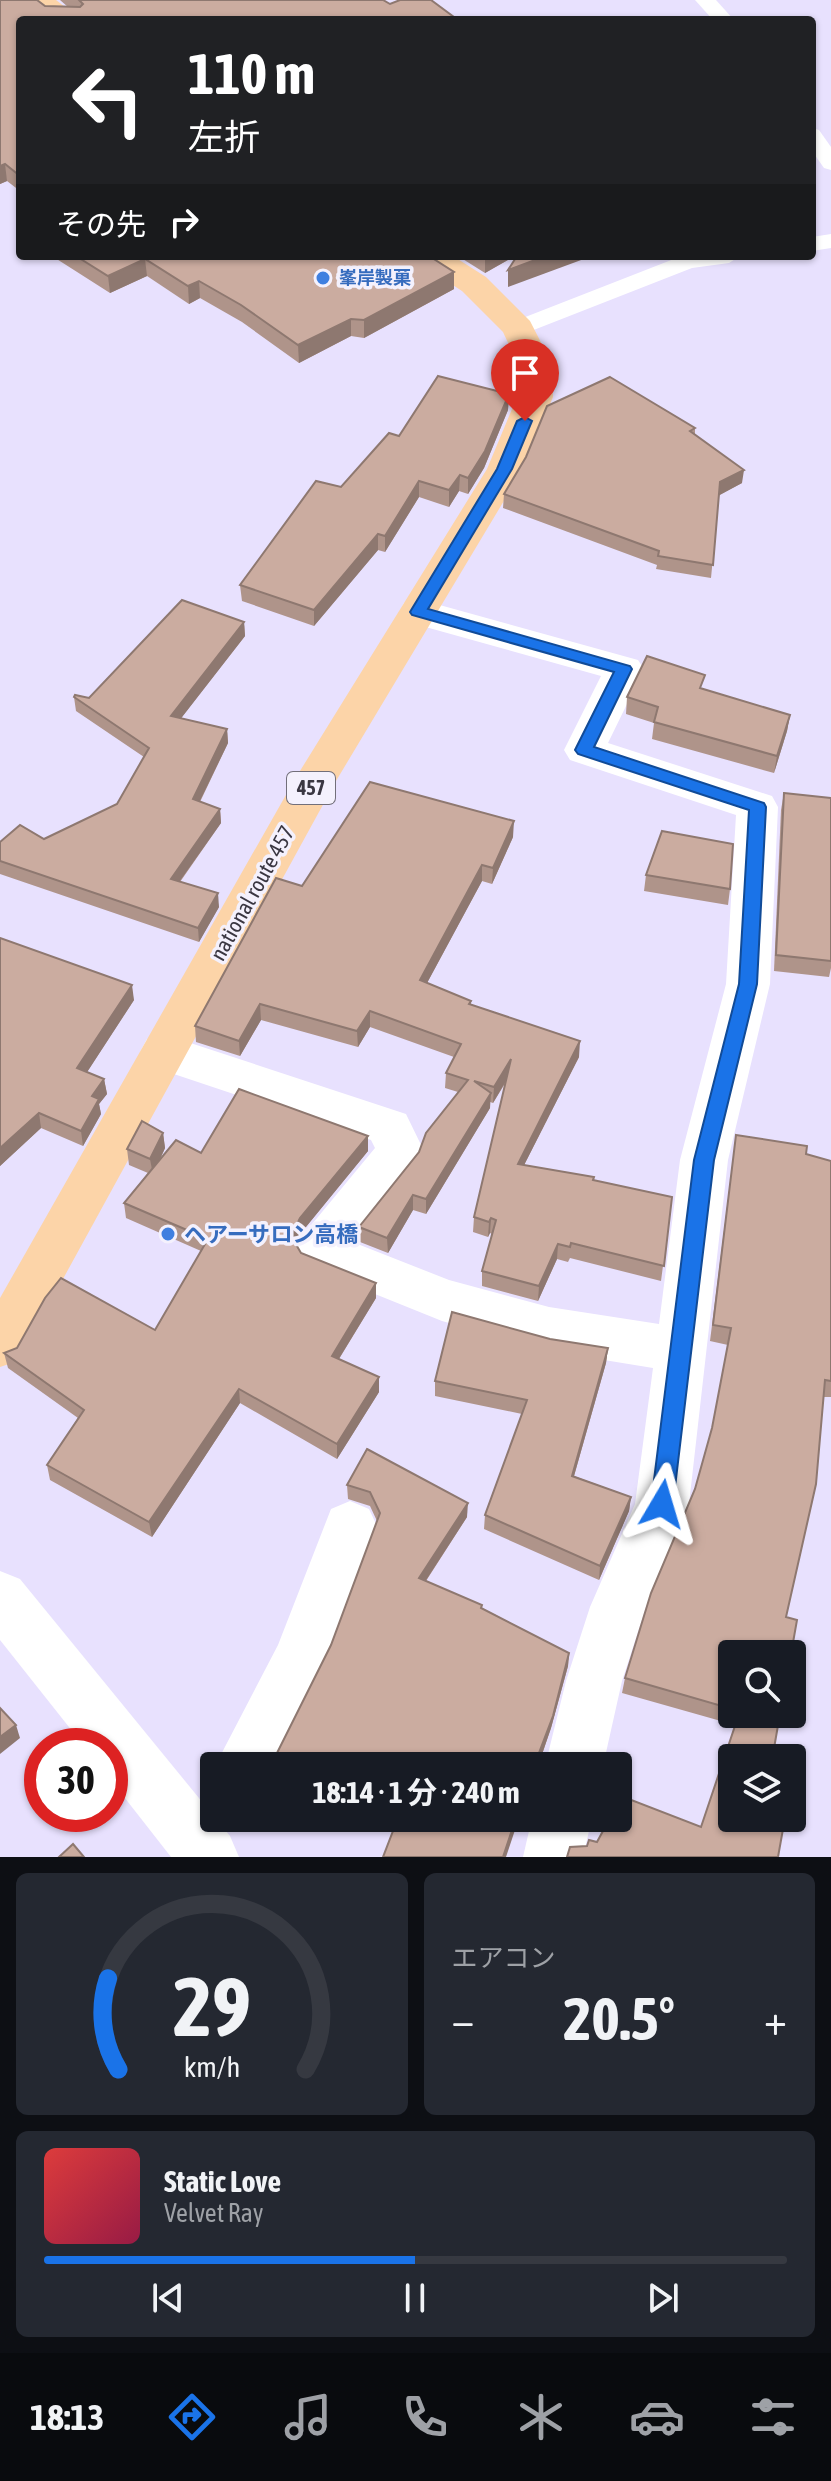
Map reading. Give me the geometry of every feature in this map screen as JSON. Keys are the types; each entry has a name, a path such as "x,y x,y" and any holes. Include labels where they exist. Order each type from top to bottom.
{"highway":[{"path":"37,0 62,16"},
{"name":"national route 457","path":"0,1345 316,779 505,469 535,397 535,364 518,328 474,284 437,260"}],"street":[{"path":"418,612 624,669 584,750 757,807 748,984 704,1160 662,1504 613,1622 594,1681 577,1752"},
{"path":"163,1052 389,1127 400,1151 320,1250 442,1300 549,1329 681,1350"},
{"path":"251,1752 301,1657 350,1526"},
{"path":"0,1597 207,1839"},
{"path":"553,1857 559,1832"}],"lane":[{"path":"705,0 720,16"},
{"path":"816,140 831,164"},
{"path":"518,328 687,262 701,260"}],"building":[{"path":"0,0 37,0 45,6 80,7 83,4 79,0 383,0 390,4 400,0 431,0 453,16 16,16 16,173 5,164 0,166"},
{"path":"82,260 143,260 108,276"},
{"path":"147,260 435,260 454,272 364,320 351,319 298,345 241,305 199,281 188,286"},
{"path":"514,260 535,260 508,270"},
{"path":"438,376 509,394 485,451 468,478 460,475 449,490 419,481 385,536 378,534 314,610 240,585 316,481 341,487 389,433 399,436"},
{"path":"610,377 695,428 690,431 744,470 720,482 713,565 658,556 659,551 504,494 526,457 547,406"},
{"path":"182,600 244,622 171,716 227,729 193,799 220,809 171,879 218,893 198,928 0,861 0,842 20,825 44,839 117,804 149,748 74,697 89,698"},
{"path":"647,656 705,675 700,688 790,715 777,756 654,722 658,707 627,697"},
{"path":"370,782 514,821 493,868 482,865 420,980 471,1001 469,1004 580,1041 518,1164 594,1177 593,1180 672,1197 664,1266 571,1243 570,1247 558,1244 539,1286 482,1271 496,1220 491,1218 489,1222 474,1217 511,1059 494,1087 474,1081 491,1093 426,1199 413,1195 387,1238 359,1227 419,1152 426,1133 468,1080 446,1073 461,1044 370,1011 357,1031 260,1004 239,1041 195,1026 276,878 302,886"},
{"path":"784,793 831,798 831,961 776,955"},
{"path":"662,831 733,844 730,889 646,875"},
{"path":"0,938 132,985 77,1068 104,1079 92,1096 99,1099 81,1131 39,1113 0,1148"},
{"path":"239,1089 368,1136 300,1218 291,1236 301,1253 376,1283 332,1356 379,1377 337,1444 239,1389 149,1522 47,1465 84,1410 4,1353 17,1348 45,1298 61,1278 155,1330 208,1239 124,1203 176,1140 201,1153"},
{"path":"142,1121 163,1133 150,1159 127,1149"},
{"path":"736,1135 807,1146 806,1154 831,1161 831,1381 825,1380 816,1484 786,1617 797,1620 793,1640 718,1640 718,1705 625,1678 651,1593 695,1489 712,1428 731,1328 713,1325"},
{"path":"452,1312 550,1339 608,1348 572,1476 631,1497 600,1566 485,1515 527,1400 435,1381"},
{"path":"367,1449 468,1503 419,1578 482,1605 481,1608 569,1653 553,1716 539,1752 278,1752 331,1645 380,1513 370,1492 347,1485"},
{"path":"0,1708 16,1725 0,1737"},
{"path":"734,1728 778,1728 775,1744 729,1744"},
{"path":"718,1776 718,1832 782,1832 778,1857 567,1857 570,1847 587,1846 589,1840 597,1842 602,1832 632,1832 632,1800 701,1827"},
{"path":"393,1832 511,1832 503,1857 383,1857"},
{"path":"73,1844 84,1857 59,1857"}],"place":[{"name":"峯岸製菓","path":"323,278"},
{"name":"ヘアーサロン高橋","path":"168,1234"}],"route":[{"path":"525,421 505,469 418,612 624,669 584,750 757,807 748,984 704,1160 662,1504"}]}
